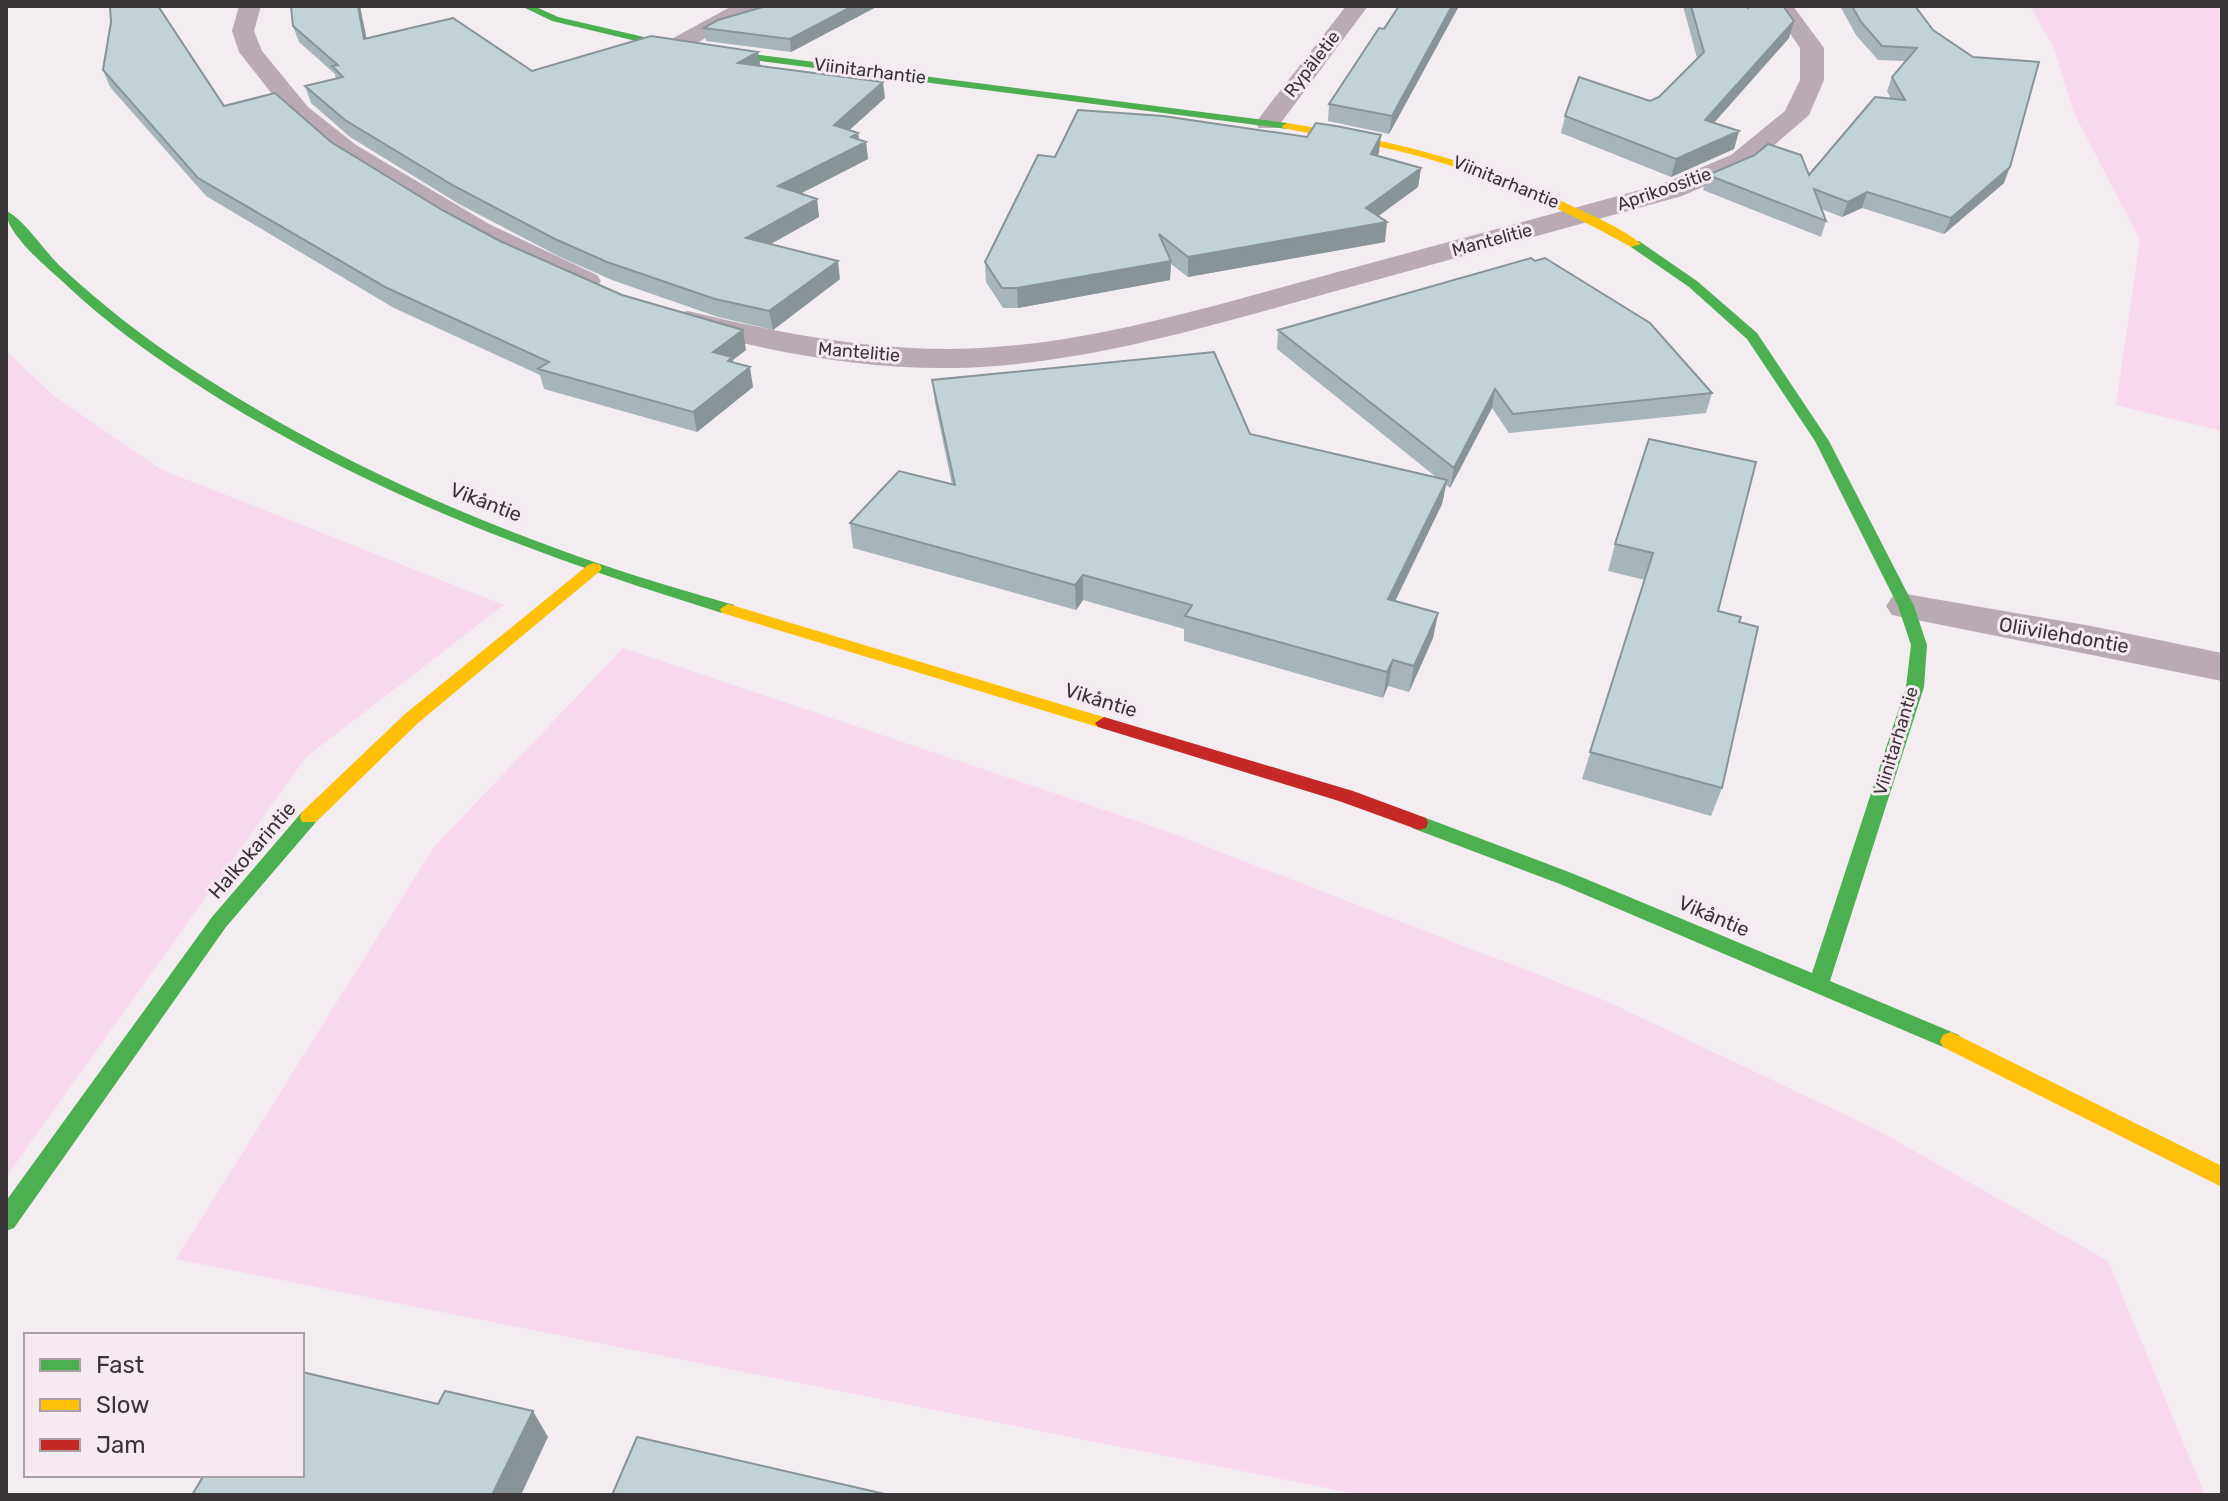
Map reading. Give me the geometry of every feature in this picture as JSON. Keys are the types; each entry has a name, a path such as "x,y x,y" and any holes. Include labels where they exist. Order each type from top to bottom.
{"street":[{"path":"250,6 243,31 251,52 299,112 347,151 479,230 606,290"},
{"name":"Viinitarhantie","path":"526,6 555,19 674,47 1268,123 1363,139 1468,165 1524,186 1585,215 1646,251 1693,284 1752,336 1822,441 1906,606 1919,645 1915,687 1819,984"},
{"path":"674,47 748,6"},
{"name":"Rypäletie","path":"1268,123 1357,6"},
{"name":"Aprikoositie","path":"1585,215 1672,190 1740,161 1796,115 1812,80 1812,48 1782,6"},
{"name":"Vikåntie","path":"6,214 37,253 92,305 164,358 277,429 430,503 594,568 1346,796 1567,879 1919,1025 2222,1177"},
{"name":"Mantelitie","path":"662,311 770,342 851,354 965,357 1037,352 1164,328 1585,215"},
{"name":"Halkokarintie","path":"6,1220 219,922 291,836 344,779 395,733 594,568"},
{"name":"Oliivilehdontie","path":"1906,606 2091,639 2222,667"}],"shaded area":[{"path":"2030,6 2222,6 2222,431 2116,405 2140,240 2074,113 2054,48"},
{"path":"6,351 54,396 160,469 504,605 306,757 6,1177"},
{"path":"623,648 1155,827 1604,1000 1879,1131 2108,1261 2205,1495 1362,1495 176,1259 434,847"}],"building":[{"path":"110,6 158,6 224,106 275,93 331,142 442,210 500,241 622,295 743,330 713,352 732,357 728,361 750,367 693,412 538,369 549,362 387,288 198,178 103,70 111,22"},
{"path":"291,6 358,6 364,39 453,18 532,71 651,36 758,52 738,63 883,82 834,125 858,133 851,137 866,142 778,186 817,199 746,238 838,261 769,311 715,299 607,262 555,239 454,186 345,120 305,86 343,77 332,66 338,65 293,26"},
{"path":"766,6 853,6 790,39 704,28 718,20"},
{"path":"1399,6 1452,6 1392,116 1329,104 1379,28 1384,29"},
{"path":"1691,6 1783,6 1794,21 1705,120 1739,131 1676,159 1565,116 1579,77 1650,101 1659,97 1704,52"},
{"path":"1852,6 1915,6 1933,30 1973,57 2039,62 2010,167 1951,218 1867,192 1848,202 1814,189 1826,221 1708,175 1755,155 1768,144 1801,155 1809,175 1875,97 1905,100 1892,77 1917,48 1882,46"},
{"path":"1078,110 1163,116 1307,137 1316,123 1336,126 1381,135 1371,154 1421,168 1366,208 1387,222 1188,257 1159,234 1171,261 1002,288 985,262 1038,155 1055,157"},
{"path":"1531,258 1535,261 1545,258 1650,323 1712,393 1513,414 1495,389 1454,468 1278,330"},
{"path":"1214,352 1250,434 1447,480 1388,599 1438,613 1414,666 1393,660 1387,672 1185,616 1192,605 1083,575 1075,585 850,523 899,471 955,485 932,380"},
{"path":"1649,439 1756,462 1718,611 1741,617 1739,622 1758,627 1722,788 1590,752 1653,553 1615,544"},
{"path":"304,1372 438,1404 445,1391 533,1411 492,1495 192,1495 203,1477 304,1477"},
{"path":"637,1437 889,1495 612,1495"}],"traffic: fast":[{"path":"526,6 555,19 674,47 1287,126"},
{"path":"6,214 52,265 128,331 213,389 304,442 399,489 496,531 595,568 728,609"},
{"path":"1635,244 1693,284 1752,336 1822,441 1906,606 1919,645 1915,687 1819,984"},
{"path":"6,1220 219,922 309,817"},
{"path":"1419,823 1567,879 1951,1041"}],"traffic: slow":[{"path":"1287,126 1380,143 1467,167 1551,200 1635,244"},
{"path":"309,817 411,718 594,568"},
{"path":"728,609 1104,723"},
{"path":"1951,1041 2222,1177"}],"traffic: jam":[{"path":"1104,723 1346,796 1419,823"}]}
